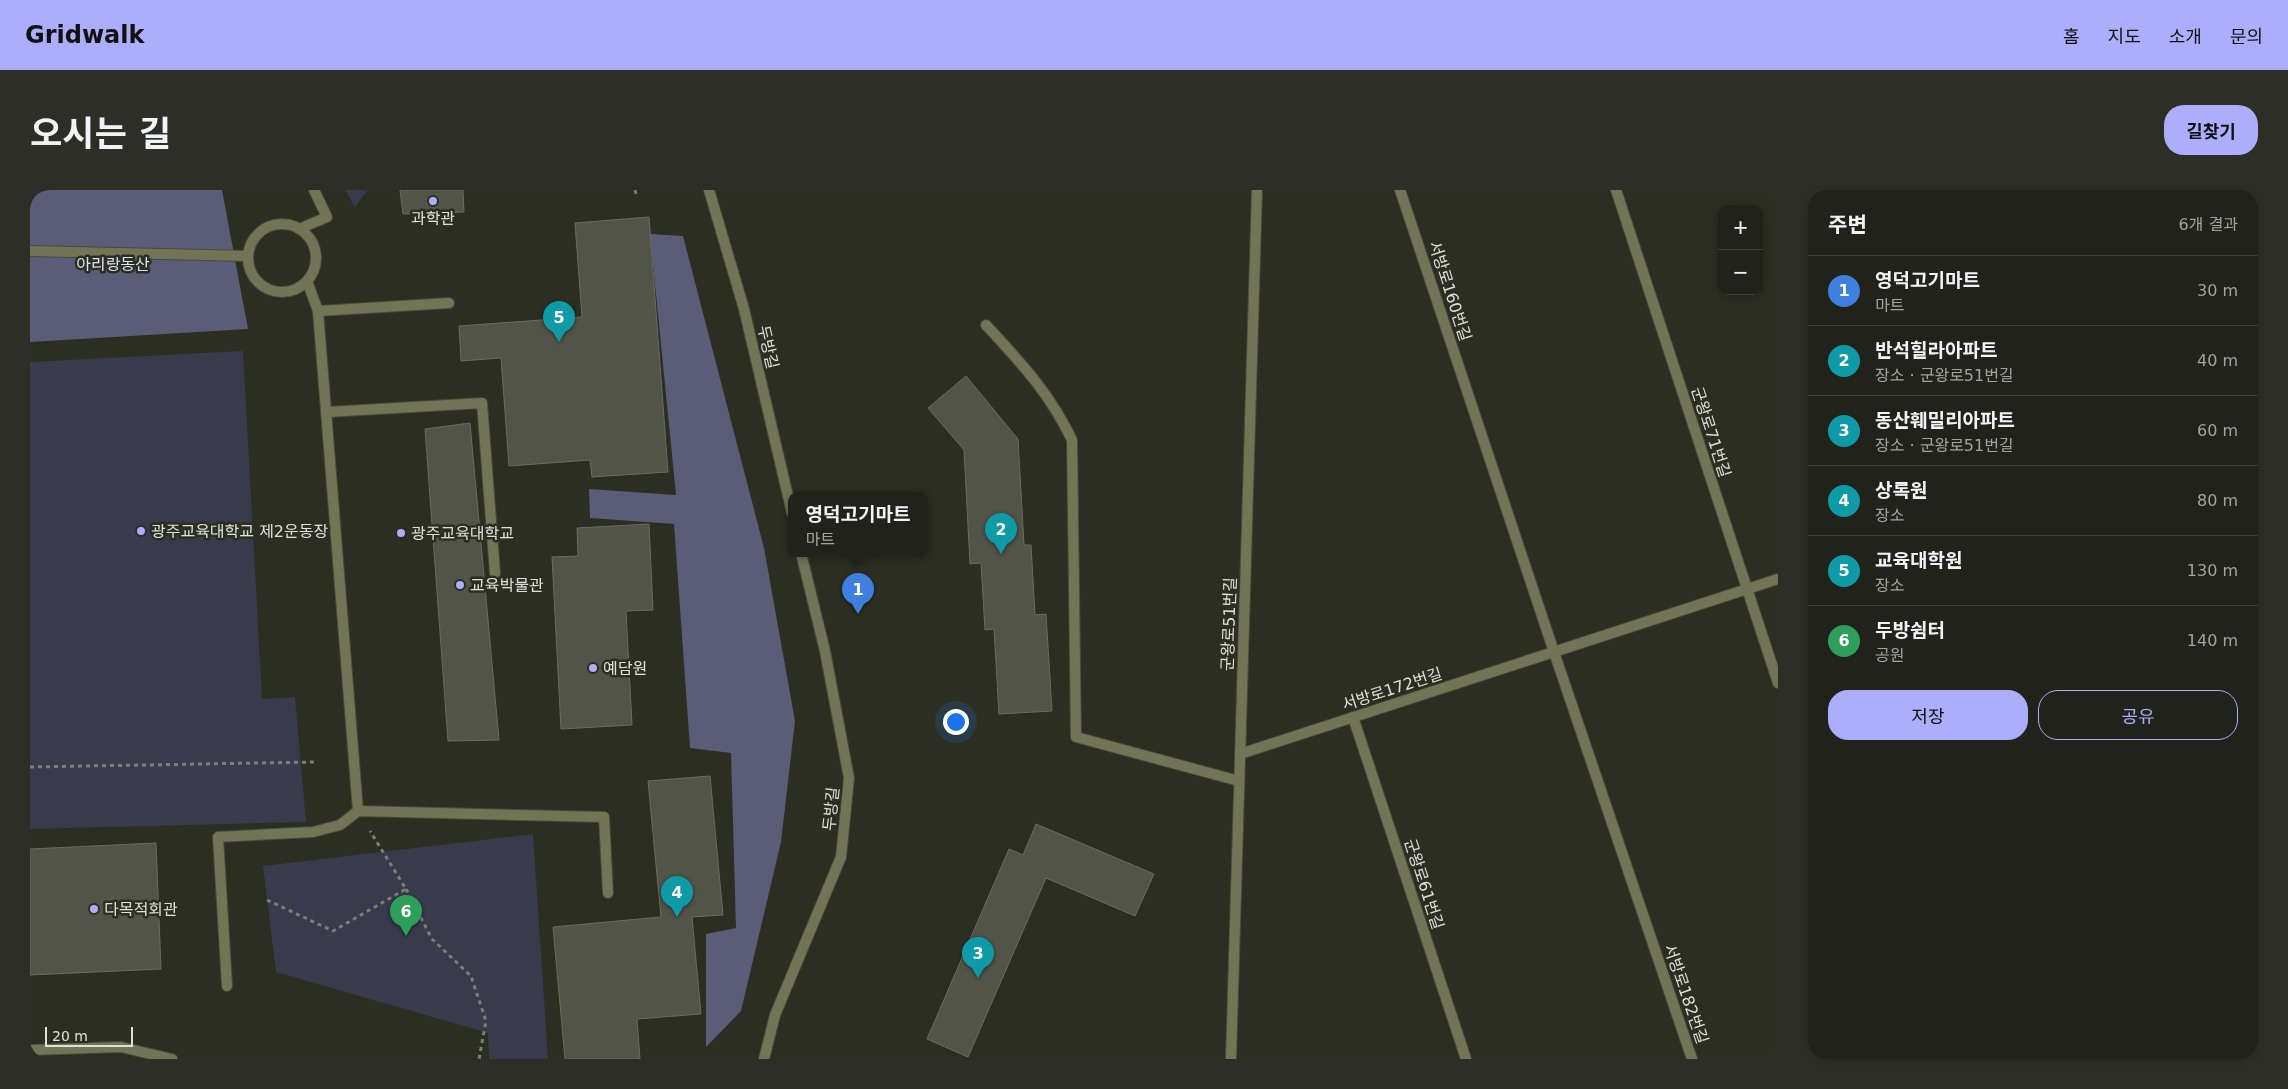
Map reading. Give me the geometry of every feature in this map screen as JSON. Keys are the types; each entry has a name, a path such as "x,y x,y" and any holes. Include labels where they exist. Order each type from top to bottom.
{"street":[{"path":"299,229 326,217 314,190"},
{"name":"두방길","path":"709,190 744,309 788,496"},
{"name":"군왕로51번길","path":"1231,1059 1257,190"},
{"name":"서방로160번길","path":"1400,190 1554,652"},
{"name":"군왕로71번길","path":"1616,190 1778,683"},
{"path":"290,224 299,229 309,237 315,248 314,271 307,281 298,288 286,292 274,291 263,287 254,278 249,268 250,244 257,234 266,227 290,224"},
{"path":"30,251 248,256"},
{"path":"307,281 318,311 358,811"},
{"path":"318,311 449,303"},
{"path":"986,325 1036,379 1062,420 1072,440 1076,737 1239,781"},
{"path":"327,412 482,403 495,573"},
{"name":"두방길","path":"764,1059 775,1015 841,857 849,778 825,651 802,557"},
{"name":"서방로172번길","path":"1240,754 1778,579"},
{"name":"서방로182번길","path":"1554,652 1692,1059"},
{"name":"군왕로61번길","path":"1353,717 1466,1059"},
{"path":"227,986 218,837 313,832 340,825 358,811 604,817 608,893"},
{"path":"30,1050 121,1047 170,1059"}],"path":[{"path":"635,190 637,197"},
{"path":"30,767 314,762"},
{"path":"358,811 406,889 432,939 472,976 486,1020 478,1059"},
{"path":"267,900 332,931 406,889"}],"shaded area":[{"path":"345,190 368,190 355,207"},
{"name":"광주교육대학교 제2운동장","path":"243,351 262,699 295,697 306,822 30,829 30,362"},
{"path":"533,834 548,1059 489,1059 488,1033 276,972 263,866"}],"green space":[{"name":"아리랑동산","path":"30,190 222,190 248,329 30,342"},
{"path":"650,234 683,236 764,548 795,721 781,842 741,1011 706,1047 706,934 736,928 731,753 690,748 674,524 590,518 589,489 676,495"}],"building":[{"name":"과학관","path":"400,190 463,190 464,212 403,214"},
{"path":"649,217 668,472 592,477 590,460 509,466 501,358 461,361 459,326 582,317 575,223"},
{"path":"966,376 1018,439 1024,545 1031,545 1035,615 1046,614 1052,711 999,714 994,629 985,630 981,563 970,564 964,450 928,408"},
{"name":"교육박물관","path":"470,423 499,740 448,741 425,429"},
{"name":"예담원","path":"649,524 653,610 626,611 632,725 561,729 552,557 578,556 577,528"},
{"path":"710,776 723,915 692,917 701,1014 637,1019 640,1059 565,1059 553,927 661,917 648,781"},
{"path":"1036,824 1154,874 1135,916 1046,878 968,1057 927,1039 1009,849 1023,855"},
{"name":"다목적회관","path":"156,843 161,969 30,975 30,849"}],"place":[{"name":"과학관","path":"433,201"},
{"name":"교육대학원","path":"559,342"},
{"name":"광주교육대학교 제2운동장","path":"141,531"},
{"name":"광주교육대학교","path":"401,533"},
{"name":"반석힐라아파트","path":"1001,554"},
{"name":"교육박물관","path":"460,585"},
{"name":"영덕고기마트","path":"858,614"},
{"name":"예담원","path":"593,668"},
{"name":"다목적회관","path":"94,909"},
{"name":"상록원","path":"677,917"},
{"name":"두방쉼터","path":"406,936"},
{"name":"동산훼밀리아파트","path":"978,978"}]}
